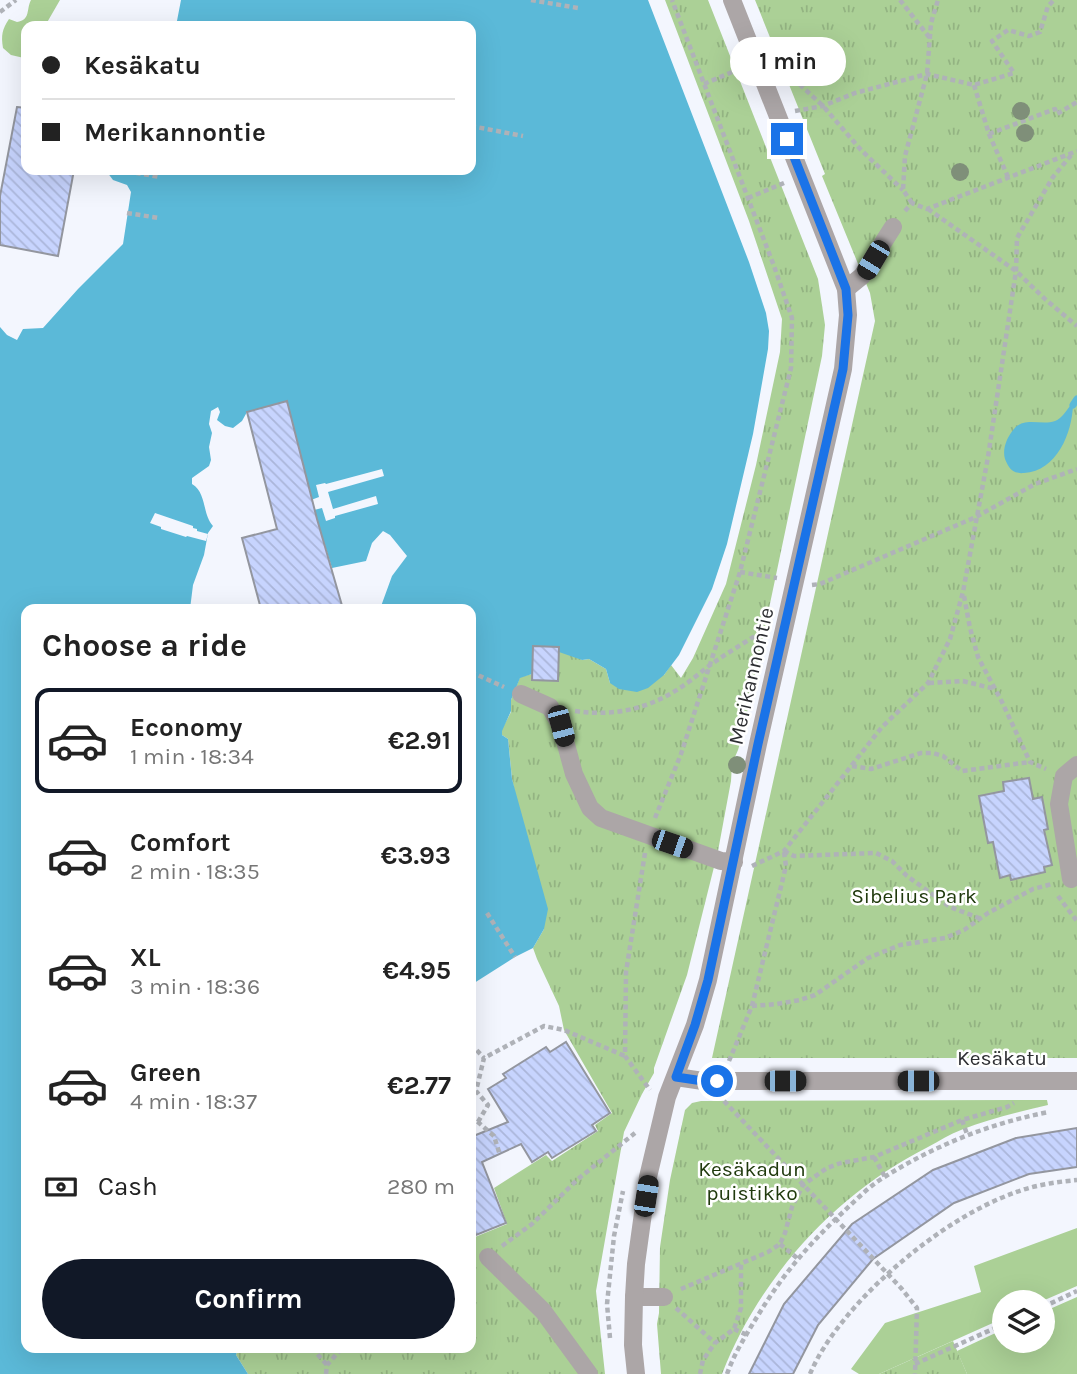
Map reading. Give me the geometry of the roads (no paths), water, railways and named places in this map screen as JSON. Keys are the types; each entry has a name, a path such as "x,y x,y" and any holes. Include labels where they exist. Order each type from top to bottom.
{"street":[{"name":"Merikannontie","path":"636,1374 636,1264 649,1177 664,1108 695,1025 743,864 761,731 843,369 848,315 846,289 732,0"},
{"path":"846,289 862,276 893,227"},
{"path":"521,694 550,707 561,726 574,774 590,808 601,818 721,860 743,864"},
{"path":"1070,771 1059,804 1071,879"},
{"name":"Kesäkatu","path":"676,1077 703,1081 1077,1081"},
{"path":"488,1257 543,1311 589,1374"},
{"path":"634,1297 664,1297"}],"water":[{"path":"181,0 648,0 749,262 766,313 768,349 753,434 727,544 712,589 679,655 664,675 648,688 637,692 619,689 610,683 606,669 589,659 582,660 559,652 559,647 533,647 532,674 520,678 502,735 508,739 512,779 548,909 544,929 533,948 476,982 476,604 382,604 392,576 407,556 390,535 383,531 372,543 366,561 332,568 311,500 287,402 247,412 242,421 233,428 217,420 220,412 218,407 211,411 211,460 209,466 192,478 192,484 200,493 213,526 208,533 204,555 193,585 191,604 21,604 21,1353 237,1353 248,1374 0,1374 0,327 7,335 17,340 23,329 43,328 123,244 131,192 127,185 113,180 109,175 476,175 476,21 177,21"},
{"path":"1073,405 1070,427 1054,458 1036,471 1017,473 1008,466 1004,451 1007,439 1018,425 1055,421"}],"waterway":[{"path":"1073,405 1077,399"}],"park label":[{"name":"Sibelius Park","path":"914,896"},
{"name":"Kesäkadun puistikko","path":"752,1181"}]}
